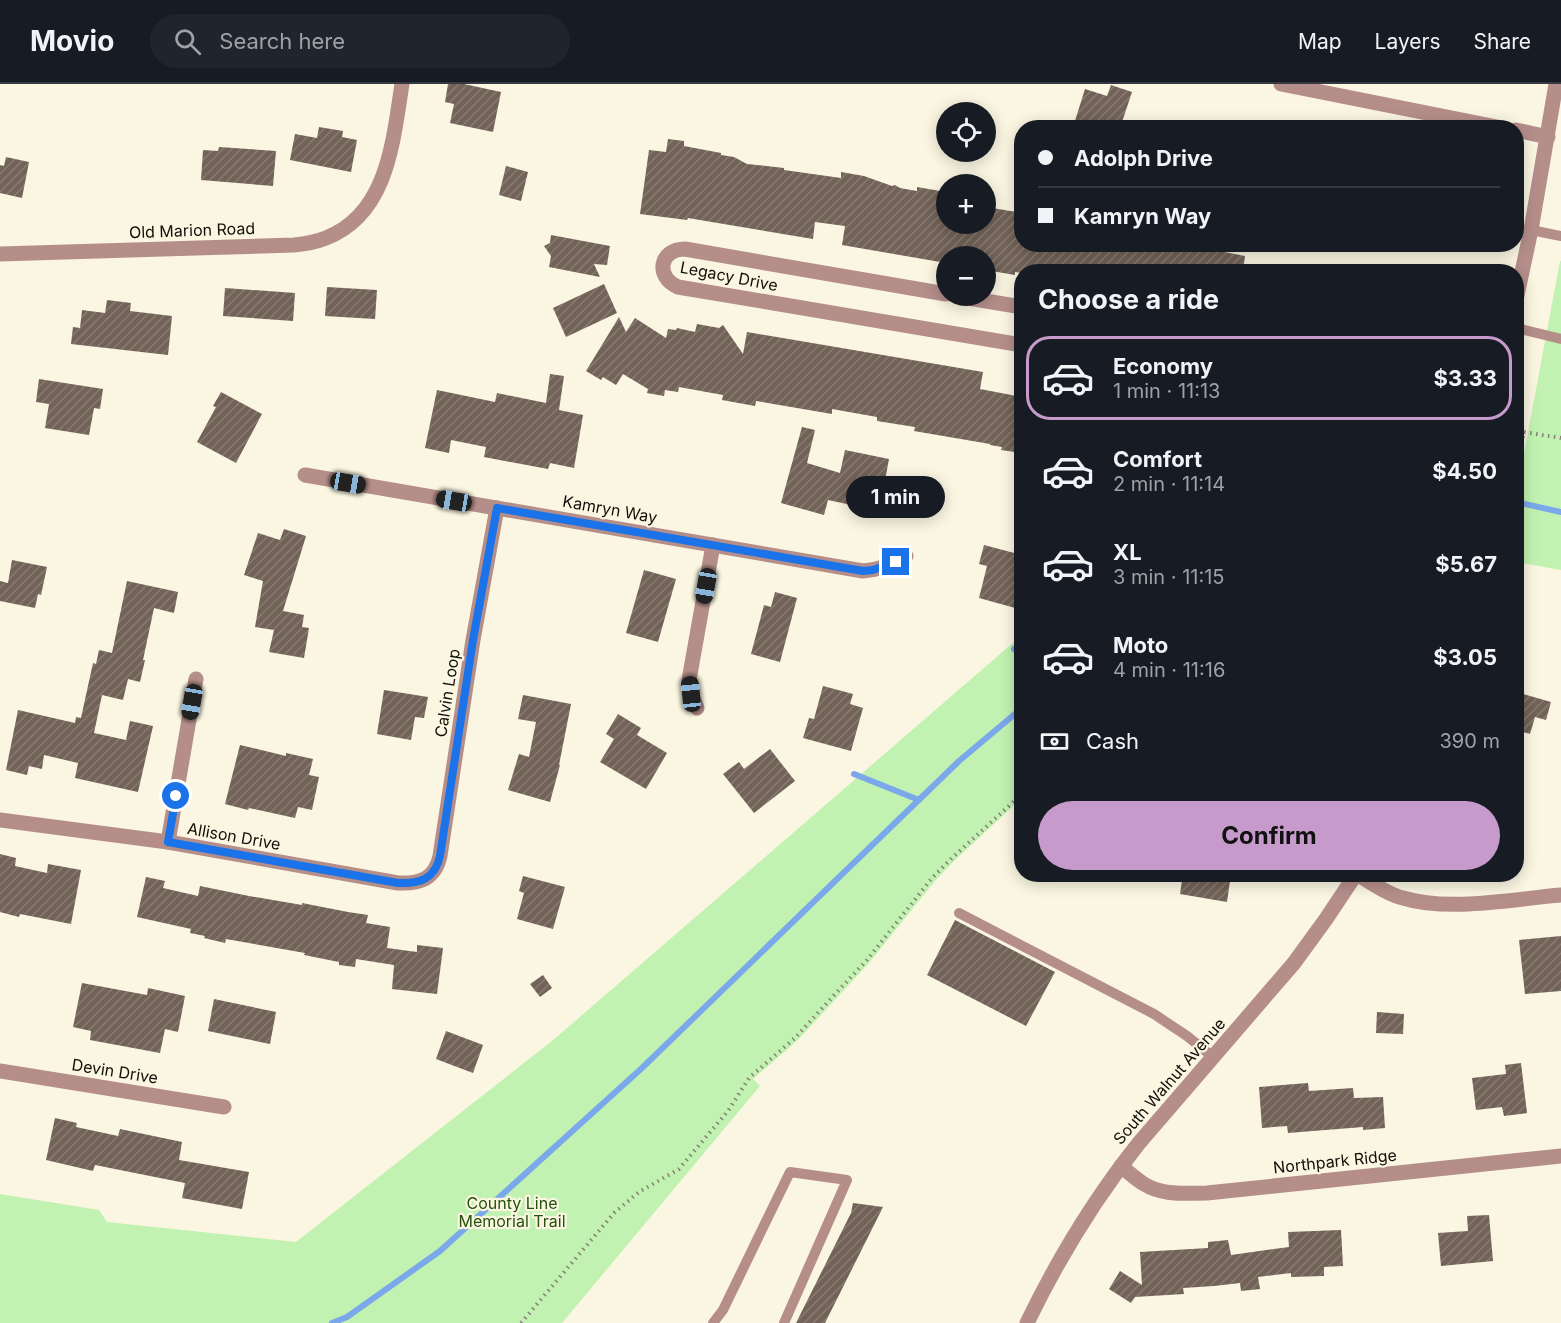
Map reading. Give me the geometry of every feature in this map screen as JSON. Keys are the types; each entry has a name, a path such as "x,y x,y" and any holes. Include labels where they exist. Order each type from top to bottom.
{"street":[{"name":"Old Marion Road","path":"0,254 294,245 326,238 354,221 371,201 380,185 390,155 402,84"},
{"path":"1281,84 1462,120"},
{"path":"1524,264 1556,84"},
{"path":"1524,132 1548,136"},
{"name":"Legacy Drive","path":"936,292 685,249 670,252 663,265 666,279 678,287 1014,344"},
{"path":"996,303 1014,306"},
{"name":"Kamryn Way","path":"305,476 863,571 886,567 906,556"},
{"name":"Calvin Loop","path":"426,879 439,863 473,640 497,508"},
{"path":"697,708 691,694 691,669 713,545"},
{"path":"168,842 196,679"},
{"name":"Allison Drive","path":"0,820 168,842 398,883 418,883 426,879"},
{"name":"South Walnut Avenue","path":"1027,1323 1068,1246 1093,1204 1120,1166 1299,957 1351,882"},
{"path":"1372,882 1401,898 1450,905 1561,895"},
{"name":"Devin Drive","path":"0,1071 224,1107"},
{"name":"Northpark Ridge","path":"1120,1166 1144,1184 1159,1191 1176,1194 1207,1193 1561,1156"}],"lane":[{"path":"1531,230 1561,236"},
{"path":"1524,330 1561,339"},
{"path":"959,913 1154,1014 1213,1057"},
{"path":"713,1323 723,1310 790,1172 847,1180 784,1323"}],"path":[{"path":"1524,432 1561,438"},
{"path":"521,1323 614,1213 639,1192 679,1169 728,1111 749,1078 795,1038 867,960 932,879 952,858 1014,801"}],"green space":[{"path":"1561,261 1561,570 1524,563 1524,454"},
{"name":"County Line Memorial Trail","path":"1014,642 1014,805 935,881 869,963 798,1040 753,1079 760,1086 562,1323 0,1323 0,1194 99,1210 107,1222 296,1242 552,1041"}],"building":[{"path":"448,84 464,84 501,92 493,132 450,123 454,104 445,102"},
{"path":"1111,85 1132,92 1123,120 1075,120 1085,89 1107,96"},
{"path":"319,127 343,131 342,137 357,140 351,172 290,160 295,134 317,138"},
{"path":"668,139 684,141 684,146 721,153 721,155 734,157 747,164 841,178 841,172 864,176 900,188 917,191 917,187 936,190 936,234 996,234 996,209 1014,212 1014,252 1225,252 1245,256 1244,264 1014,264 1014,275 996,272 996,246 936,246 936,261 842,245 845,226 815,222 813,239 688,218 687,220 640,214 649,150 666,152"},
{"path":"219,147 276,151 273,186 201,180 203,150 218,151"},
{"path":"6,157 29,162 22,198 0,193 0,165 4,166"},
{"path":"506,166 528,172 521,201 499,195"},
{"path":"551,235 610,246 607,265 594,264 600,277 549,267 551,256 544,246 550,243"},
{"path":"604,284 617,313 566,337 553,308"},
{"path":"327,287 377,290 375,319 325,316"},
{"path":"225,288 295,293 293,321 223,316"},
{"path":"107,300 131,303 130,311 172,316 168,355 71,344 73,327 80,328 82,310 105,313"},
{"path":"619,317 626,332 635,318 666,338 668,329 676,330 677,328 695,332 697,324 719,328 723,325 743,354 747,332 983,372 980,389 1014,395 1014,452 1001,450 1002,447 990,444 914,431 915,427 877,421 877,417 832,409 832,414 756,401 755,406 722,400 723,395 679,387 678,392 665,390 664,396 647,393 648,389 623,374 616,385 603,377 601,380 586,371"},
{"path":"550,374 564,376 559,410 583,415 574,468 550,463 548,469 484,457 486,447 451,440 449,453 425,448 437,390 495,402 497,393 546,403"},
{"path":"39,379 103,389 100,409 94,408 89,435 45,428 49,404 36,402"},
{"path":"221,392 262,414 236,463 197,442 216,407 213,406"},
{"path":"802,427 815,430 807,463 840,473 845,450 889,459 881,502 862,498 861,507 828,500 824,515 781,503"},
{"path":"284,529 306,536 283,611 304,615 302,627 309,628 304,658 269,652 274,630 255,627 263,581 244,575 258,533 280,540"},
{"path":"984,545 1014,553 1014,608 979,598 987,566 979,564"},
{"path":"12,560 47,567 41,595 38,594 35,608 0,601 0,581 8,583"},
{"path":"644,570 676,579 658,642 626,633"},
{"path":"127,581 178,592 174,613 154,608 140,682 128,679 123,700 102,695 94,733 126,740 130,721 153,726 138,792 75,778 78,763 44,755 42,769 29,766 27,775 6,770 18,710 75,723 76,717 81,718 93,663 96,664 99,650 112,653"},
{"path":"775,592 797,598 780,662 751,654 764,605 771,607"},
{"path":"823,686 853,694 850,704 863,708 851,751 803,738 809,718 814,719"},
{"path":"384,690 428,697 424,718 415,717 411,740 377,734"},
{"path":"1524,694 1551,702 1546,720 1535,717 1530,734 1524,732"},
{"path":"523,695 571,704 560,765 550,802 508,790 519,754 529,757 536,722 518,719"},
{"path":"618,714 641,728 637,735 667,753 646,789 600,762 614,739 606,734"},
{"path":"240,745 286,756 286,753 313,759 309,775 319,777 312,810 298,807 295,818 225,804"},
{"path":"770,749 795,781 754,813 723,774 739,762 744,769"},
{"path":"0,854 16,858 15,866 47,873 48,864 81,870 71,924 0,912"},
{"path":"523,876 565,887 553,929 517,919 524,893 519,891"},
{"path":"146,877 165,881 163,888 198,896 200,886 368,915 366,923 390,927 387,948 417,952 417,945 443,948 437,994 392,989 394,965 356,959 355,967 339,965 339,962 304,955 305,953 226,939 225,943 190,933 191,929 137,917"},
{"path":"1182,882 1230,882 1227,902 1180,894"},
{"path":"955,920 1055,972 1026,1026 927,975"},
{"path":"1561,936 1561,991 1525,994 1519,940"},
{"path":"543,975 552,988 540,997 530,984"},
{"path":"82,983 147,995 148,988 185,996 178,1032 165,1029 160,1053 90,1040 91,1031 73,1027"},
{"path":"214,999 276,1012 270,1044 208,1031"},
{"path":"1377,1012 1404,1014 1403,1034 1376,1033"},
{"path":"446,1031 483,1045 473,1073 436,1059"},
{"path":"1521,1063 1527,1113 1504,1116 1502,1107 1476,1110 1472,1078 1506,1074 1505,1065"},
{"path":"1308,1083 1309,1091 1353,1088 1354,1098 1383,1097 1385,1128 1363,1130 1363,1127 1288,1133 1287,1126 1262,1128 1259,1087"},
{"path":"55,1118 77,1123 76,1127 118,1136 120,1129 182,1142 179,1160 249,1172 242,1209 182,1198 185,1183 95,1165 93,1171 46,1160"},
{"path":"853,1203 883,1207 825,1323 796,1323 851,1213"},
{"path":"1489,1215 1493,1261 1441,1266 1438,1233 1468,1231 1467,1216"},
{"path":"1341,1230 1343,1266 1324,1267 1324,1276 1291,1277 1291,1273 1258,1277 1260,1289 1241,1291 1240,1283 1183,1288 1184,1294 1135,1297 1131,1303 1109,1289 1120,1271 1142,1285 1140,1252 1208,1248 1208,1242 1228,1240 1231,1255 1289,1247 1288,1232"}],"waterway":[{"path":"1524,504 1561,512"},
{"path":"332,1323 347,1317 440,1251 642,1068 959,761 1014,715"},
{"path":"854,774 919,800"}],"route":[{"path":"176,796 168,842 398,883 418,883 426,879 439,863 473,640 497,508 863,571 886,567 896,562"}]}
